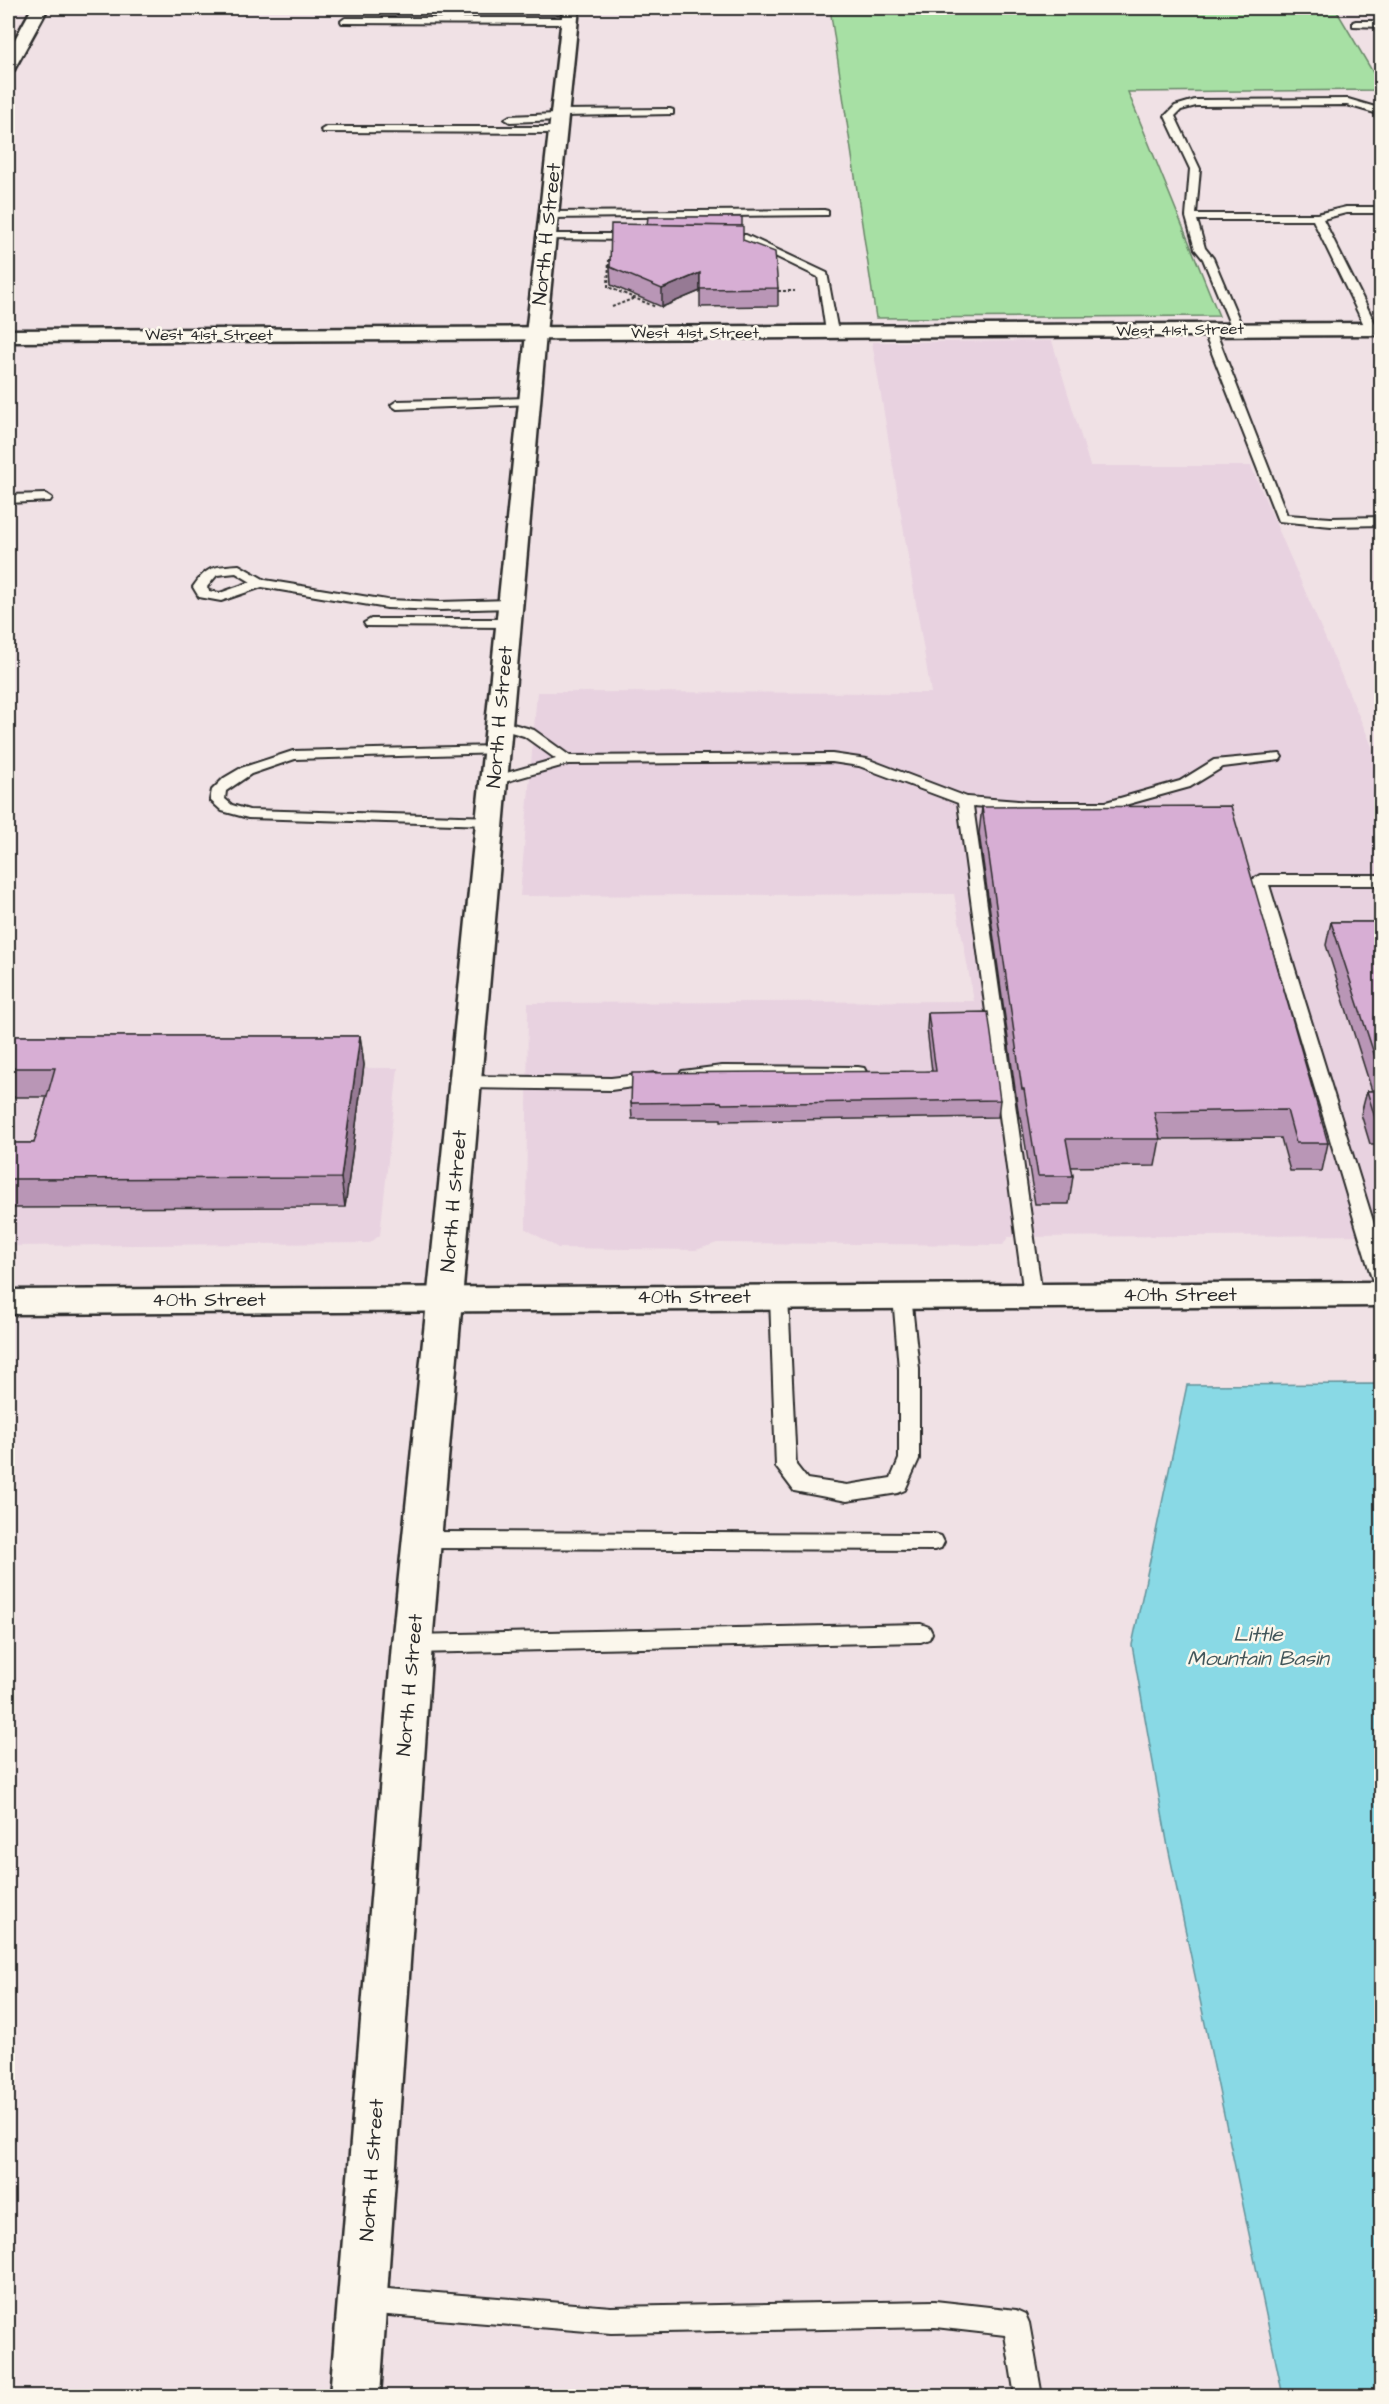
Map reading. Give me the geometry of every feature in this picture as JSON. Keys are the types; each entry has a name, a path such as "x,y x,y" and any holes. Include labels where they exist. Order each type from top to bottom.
{"street":[{"path":"17,16 38,12"},
{"path":"8,66 38,12"},
{"name":"North H Street","path":"355,2397 412,1644 529,402 570,14"},
{"name":"West 41st Street","path":"8,336 1377,329"},
{"name":"40th Street","path":"8,1302 1382,1294"}],"lane":[{"path":"345,21 570,14"},
{"path":"1356,24 1382,24"},
{"path":"1237,329 1208,258 1200,249 1191,217 1195,169 1170,116 1178,108 1195,103 1348,102 1382,112"},
{"path":"326,130 505,130 559,120 670,112"},
{"path":"1191,217 1317,217 1346,210 1382,210"},
{"path":"549,215 824,213"},
{"path":"1317,217 1377,329"},
{"path":"547,237 650,237"},
{"path":"703,238 746,238 824,275 832,332"},
{"path":"1209,330 1282,518 1331,522 1382,521"},
{"path":"398,405 529,402"},
{"path":"8,499 46,498"},
{"path":"261,583 387,604 509,614"},
{"path":"371,623 509,614"},
{"path":"490,820 248,814 227,808 217,800 219,790 229,781 246,771 293,755 529,733 567,760"},
{"path":"494,781 567,760 832,758 862,762 965,801 1030,806 1107,806 1185,784 1219,763 1275,757"},
{"path":"965,801 1033,1295"},
{"path":"1382,880 1260,880 1382,1282"},
{"path":"465,1082 611,1083 722,1071 880,1072"},
{"path":"779,1297 786,1467 801,1486 847,1493 898,1485 909,1459 909,1370 902,1296"},
{"path":"423,1540 934,1542"},
{"path":"412,1644 921,1633"},
{"path":"362,2300 610,2320 935,2314 1016,2323 1028,2397"}],"path":[{"path":"610,237 608,287 663,310"},
{"path":"772,291 795,291"}],"shaded area":[{"path":"1052,341 1090,466 1251,466 1381,767 1381,1235 1008,1237 1003,1245 717,1243 696,1250 558,1248 526,1229 528,1003 974,1001 954,894 520,896 537,692 931,693 872,342"},
{"path":"398,1068 380,1235 370,1243 8,1246 8,1069"}],"green space":[{"path":"830,8 1335,8 1381,86 1381,90 1128,92 1219,316 876,318"}],"water":[{"name":"Little Mountain Basin","path":"1381,1384 1381,2396 1283,2396 1168,1847 1132,1645 1187,1385"}],"building":[{"path":"648,217 742,217 742,226 647,225"},
{"path":"611,224 743,226 743,240 775,252 778,288 700,289 700,273 662,289 610,267"},
{"path":"1231,806 1328,1143 1296,1143 1287,1110 1154,1112 1160,1139 1066,1139 1073,1176 1038,1176 1024,1089 1022,1089 982,807"},
{"path":"1331,922 1382,922 1382,1078"},
{"path":"988,1012 1000,1100 631,1103 632,1073 936,1071 928,1013"},
{"path":"8,1036 360,1036 341,1178 8,1179 8,1143 34,1143 55,1068 8,1068"},
{"path":"1367,1091 1382,1091 1382,1121 1376,1121"}]}
